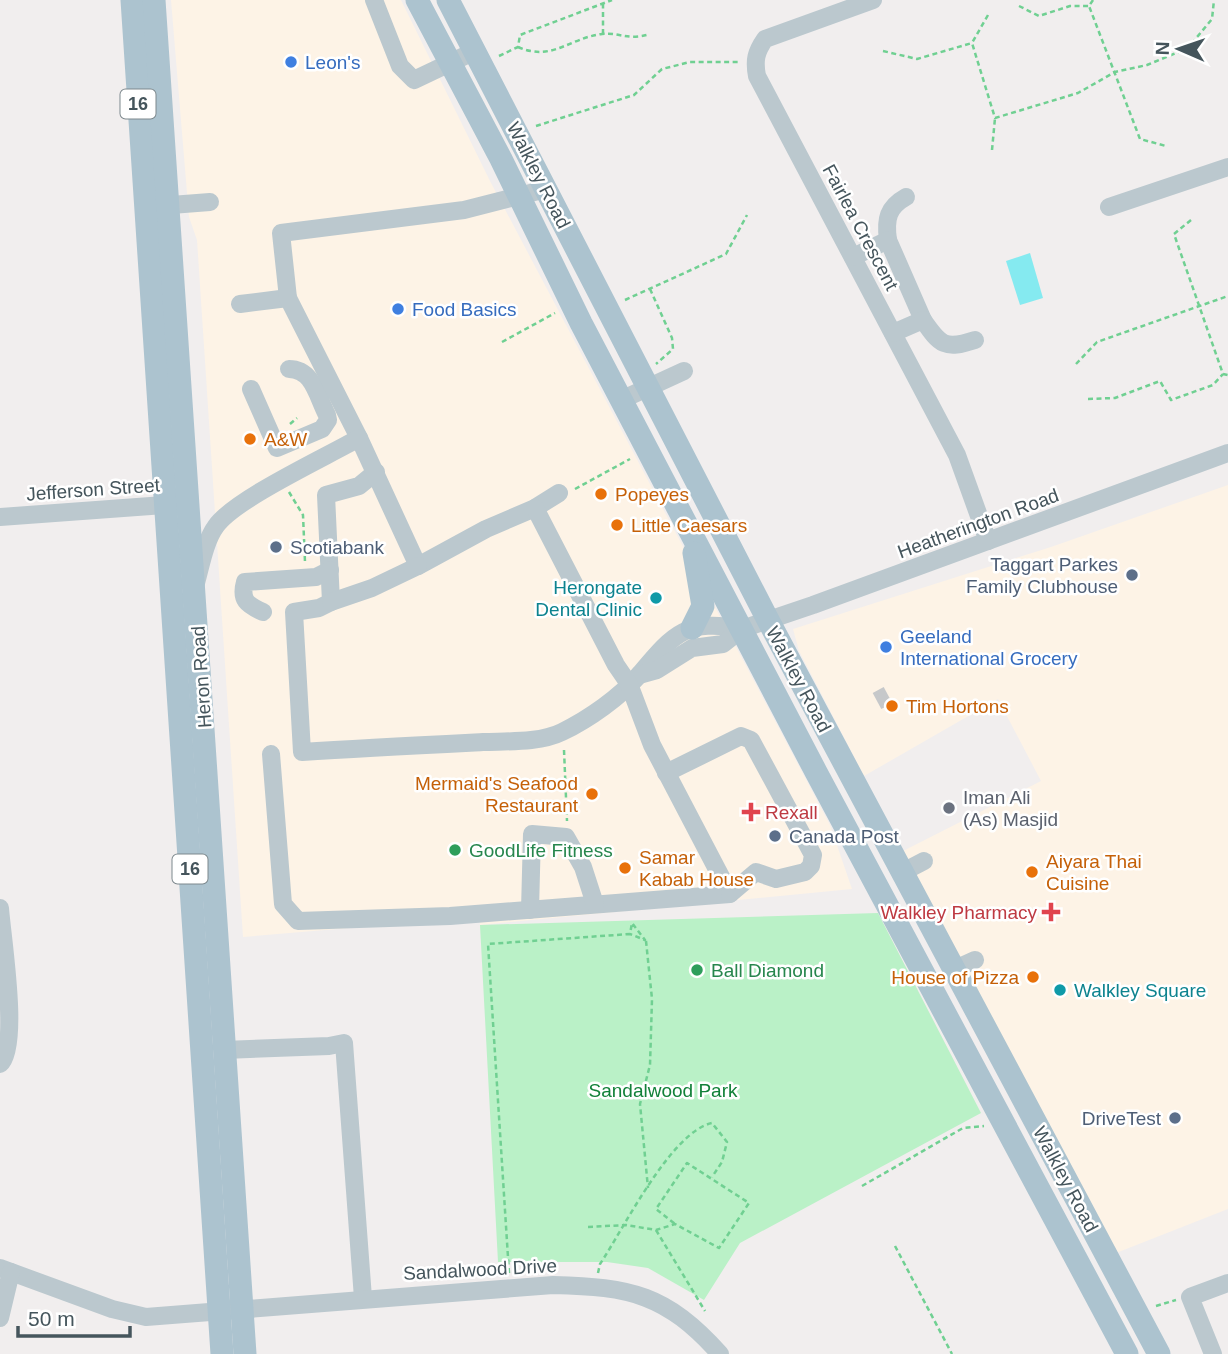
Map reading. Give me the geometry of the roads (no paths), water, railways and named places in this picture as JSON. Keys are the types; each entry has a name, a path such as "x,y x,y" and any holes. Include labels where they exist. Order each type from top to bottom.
{"main road":[{"name":"Heron Road","path":"132,0 190,502 225,1050 231,1309 222,1354"},
{"name":"Heron Road","path":"154,0 156,206 167,505 231,1309 245,1354"},
{"name":"Walkley Road","path":"417,0 520,197 621,400 1127,1354"},
{"name":"Walkley Road","path":"448,0 484,55 546,189 768,620 1159,1354"},
{"path":"683,516 702,590 703,606 692,628"}],"street":[{"path":"374,0 400,66 414,80 449,62 484,55"},
{"name":"Fairlea Crescent","path":"873,0 765,39 757,50 757,76 957,455 988,541"},
{"path":"1109,207 1228,167"},
{"path":"418,566 376,472 288,298 281,233 464,211 546,189"},
{"path":"906,197 889,211 886,225 888,240 923,320 943,344 955,347 975,340"},
{"path":"156,206 210,202"},
{"path":"853,257 888,240"},
{"path":"240,304 288,298"},
{"path":"892,332 923,320"},
{"path":"251,390 276,448 322,429 328,420 327,415 308,375 300,369 289,369"},
{"path":"621,400 684,371"},
{"path":"195,587 215,527 252,497 359,438"},
{"name":"Heatherington Road","path":"742,629 1228,453"},
{"path":"331,603 326,495 359,486 376,472"},
{"path":"564,494 486,528 373,588 331,603 294,612 302,752 507,741 561,733 602,707 634,679 672,638 692,628 718,624 742,629"},
{"name":"Jefferson Street","path":"0,517 190,502"},
{"path":"535,508 616,665 634,679 636,708 666,773 730,894"},
{"path":"263,612 247,604 242,593 245,582 316,577 330,569"},
{"path":"634,679 657,670 692,648 723,644 742,629"},
{"path":"271,754 284,904 298,921 450,916 730,894 756,872 776,879 805,872 811,866 813,855 751,740 741,736 666,773"},
{"path":"530,910 533,834 566,837 583,867 595,904"},
{"path":"901,873 924,861"},
{"path":"0,908 10,1031 6,1058 0,1064"},
{"path":"953,970 975,960"},
{"path":"225,1050 329,1046 344,1043 363,1298"},
{"path":"0,1318 6,1270"},
{"name":"Sandalwood Drive","path":"6,1270 112,1309 146,1317 363,1298 510,1288 596,1286 636,1293 666,1306 696,1328 720,1354"},
{"path":"1213,1354 1190,1297 1228,1283"}],"water":[{"path":"1030,253 1043,298 1020,305 1006,261"}],"tunnel":[{"path":"877,701 888,695"}],"place":[{"name":"Leon's","path":"291,62"},
{"name":"Food Basics","path":"398,309"},
{"name":"A&W","path":"250,439"},
{"name":"Popeyes","path":"601,494"},
{"name":"Little Caesars","path":"617,525"},
{"name":"Scotiabank","path":"276,547"},
{"name":"Taggart Parkes Family Clubhouse","path":"1132,575"},
{"name":"Herongate Dental Clinic","path":"656,598"},
{"name":"Geeland International Grocery","path":"886,647"},
{"name":"Tim Hortons","path":"892,706"},
{"name":"Mermaid's Seafood Restaurant","path":"592,794"},
{"name":"Iman Ali (As) Masjid","path":"949,808"},
{"name":"Rexall","path":"751,812"},
{"name":"Canada Post","path":"775,836"},
{"name":"GoodLife Fitness","path":"455,850"},
{"name":"Samar Kabab House","path":"625,868"},
{"name":"Aiyara Thai Cuisine","path":"1032,872"},
{"name":"Walkley Pharmacy","path":"1051,912"},
{"name":"Ball Diamond","path":"697,970"},
{"name":"House of Pizza","path":"1033,977"},
{"name":"Walkley Square","path":"1060,990"},
{"name":"DriveTest","path":"1175,1118"}],"park label":[{"name":"Sandalwood Park","path":"663,1090"}]}
